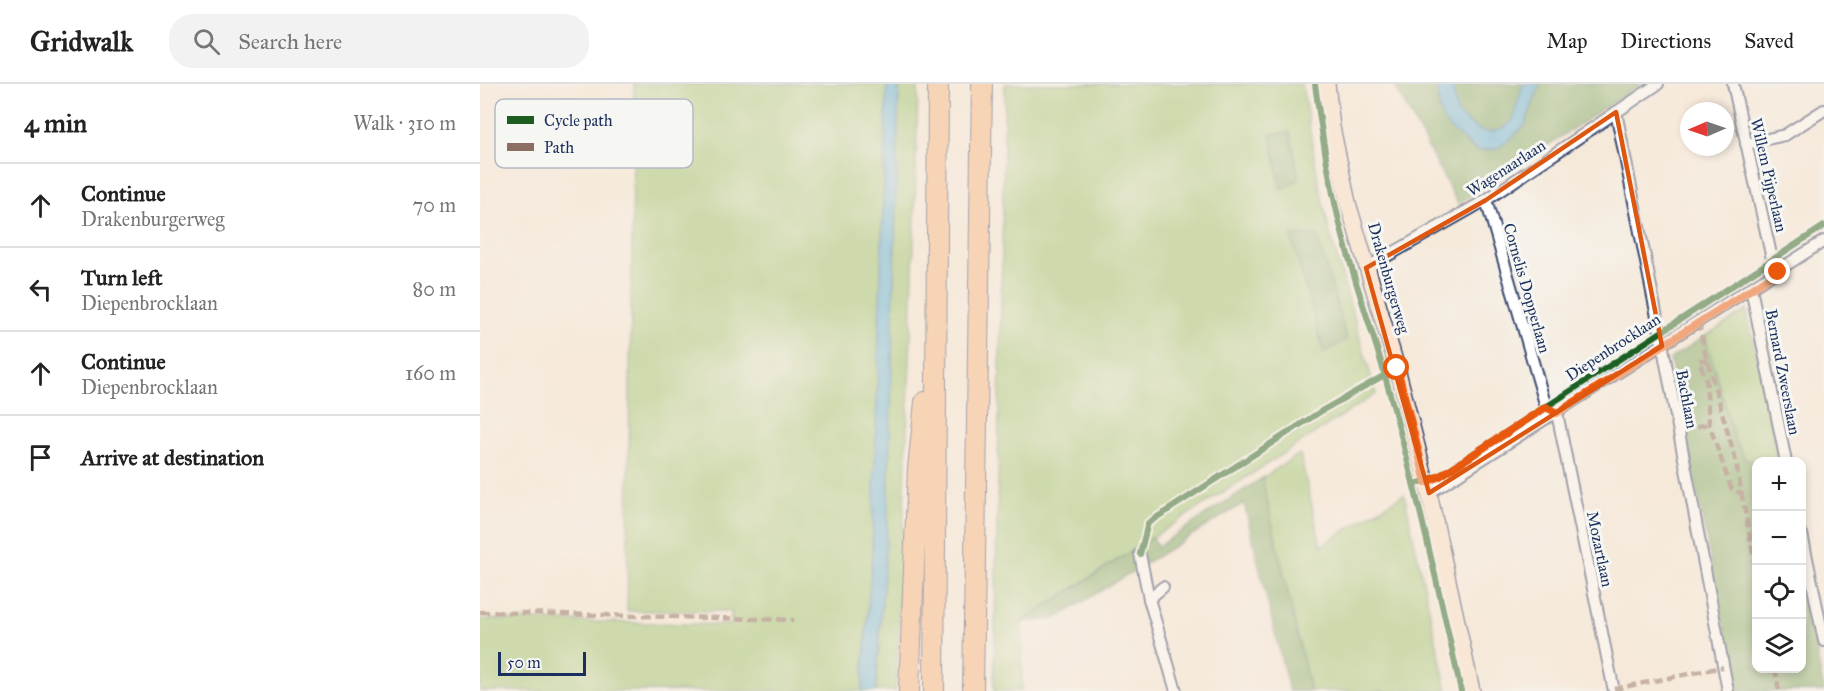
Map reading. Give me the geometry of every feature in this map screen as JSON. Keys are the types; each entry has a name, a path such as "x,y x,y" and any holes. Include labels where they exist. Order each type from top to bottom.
{"highway":[{"path":"934,691 938,84"},
{"path":"973,691 982,84"},
{"path":"909,691 918,469 935,310"}],"main road":[{"name":"Drakenburgerweg","path":"1327,84 1332,127 1348,203 1397,368 1429,493 1472,691"}],"street":[{"name":"Wagenaarlaan","path":"1366,268 1486,200 1658,84"},
{"name":"Willem Pijperlaan","path":"1733,84 1772,259 1778,272"},
{"path":"1746,144 1785,135 1824,110"},
{"name":"Bachlaan","path":"1616,112 1728,691"},
{"name":"Cornelis Dopperlaan","path":"1486,200 1546,407 1557,413"},
{"name":"Diepenbrocklaan","path":"1429,493 1824,241"},
{"name":"Bernard Zweerslaan","path":"1751,288 1785,457"},
{"name":"Mozartlaan","path":"1557,413 1614,691"},
{"path":"1806,553 1824,641"},
{"path":"1140,554 1149,599 1176,691"},
{"path":"1149,599 1163,586"}],"highlighted area":[{"path":"1616,112 1662,346 1429,493 1366,268 1486,200"}],"green space":[{"path":"634,84 887,84 872,557 862,691 480,691 480,619 731,625 731,611 627,611 633,168 693,168 693,99 634,99"},
{"path":"899,84 918,84 909,388 896,691 876,691 888,512"},
{"path":"1005,84 1302,84 1329,230 1376,394 1022,621 1022,691 994,691","holes":["1290,132 1299,179 1281,190 1271,135"]},
{"path":"1394,84 1436,84 1440,110 1468,145 1475,150 1486,150 1498,148 1525,125 1540,84 1641,84 1458,204"},
{"path":"1452,84 1523,84 1513,120 1498,130 1490,132 1470,125 1457,113"},
{"path":"1290,132 1299,179 1281,190 1271,134"},
{"path":"1317,235 1347,339 1324,353 1291,236"},
{"path":"1747,310 1777,457 1752,457 1752,461 1746,460 1734,438 1705,336"},
{"path":"1705,336 1734,438 1746,460 1752,461 1752,673 1806,673 1806,599 1824,691 1737,691 1670,359"},
{"path":"1300,454 1321,546 1404,494 1447,691 1310,691 1262,478"},
{"path":"1262,478 1310,691 1289,691 1244,503 1055,619 1022,622 1153,537 1157,547"}],"water":[{"path":"887,84 899,84 888,512 876,691 862,691 872,557"},
{"path":"1436,84 1452,84 1457,113 1470,125 1490,132 1513,120 1523,84 1540,84 1525,125 1498,148 1476,150 1449,128 1443,120"}],"marked path":[{"path":"1699,322 1704,349 1735,458 1755,565"},
{"path":"1708,360 1699,360 1706,380 1709,424 1731,488 1742,494"},
{"path":"1684,429 1709,424"},
{"path":"480,612 794,620"},
{"path":"1614,689 1723,667"},
{"path":"1776,673 1779,691"}],"cycle path":[{"path":"1315,84 1338,215 1406,454 1461,691"},
{"path":"1415,484 1440,476 1824,226"},
{"path":"1140,554 1148,523 1323,410 1397,368"}],"route":[{"path":"1397,368 1426,482 1440,476 1546,407 1557,413 1778,272"}]}
